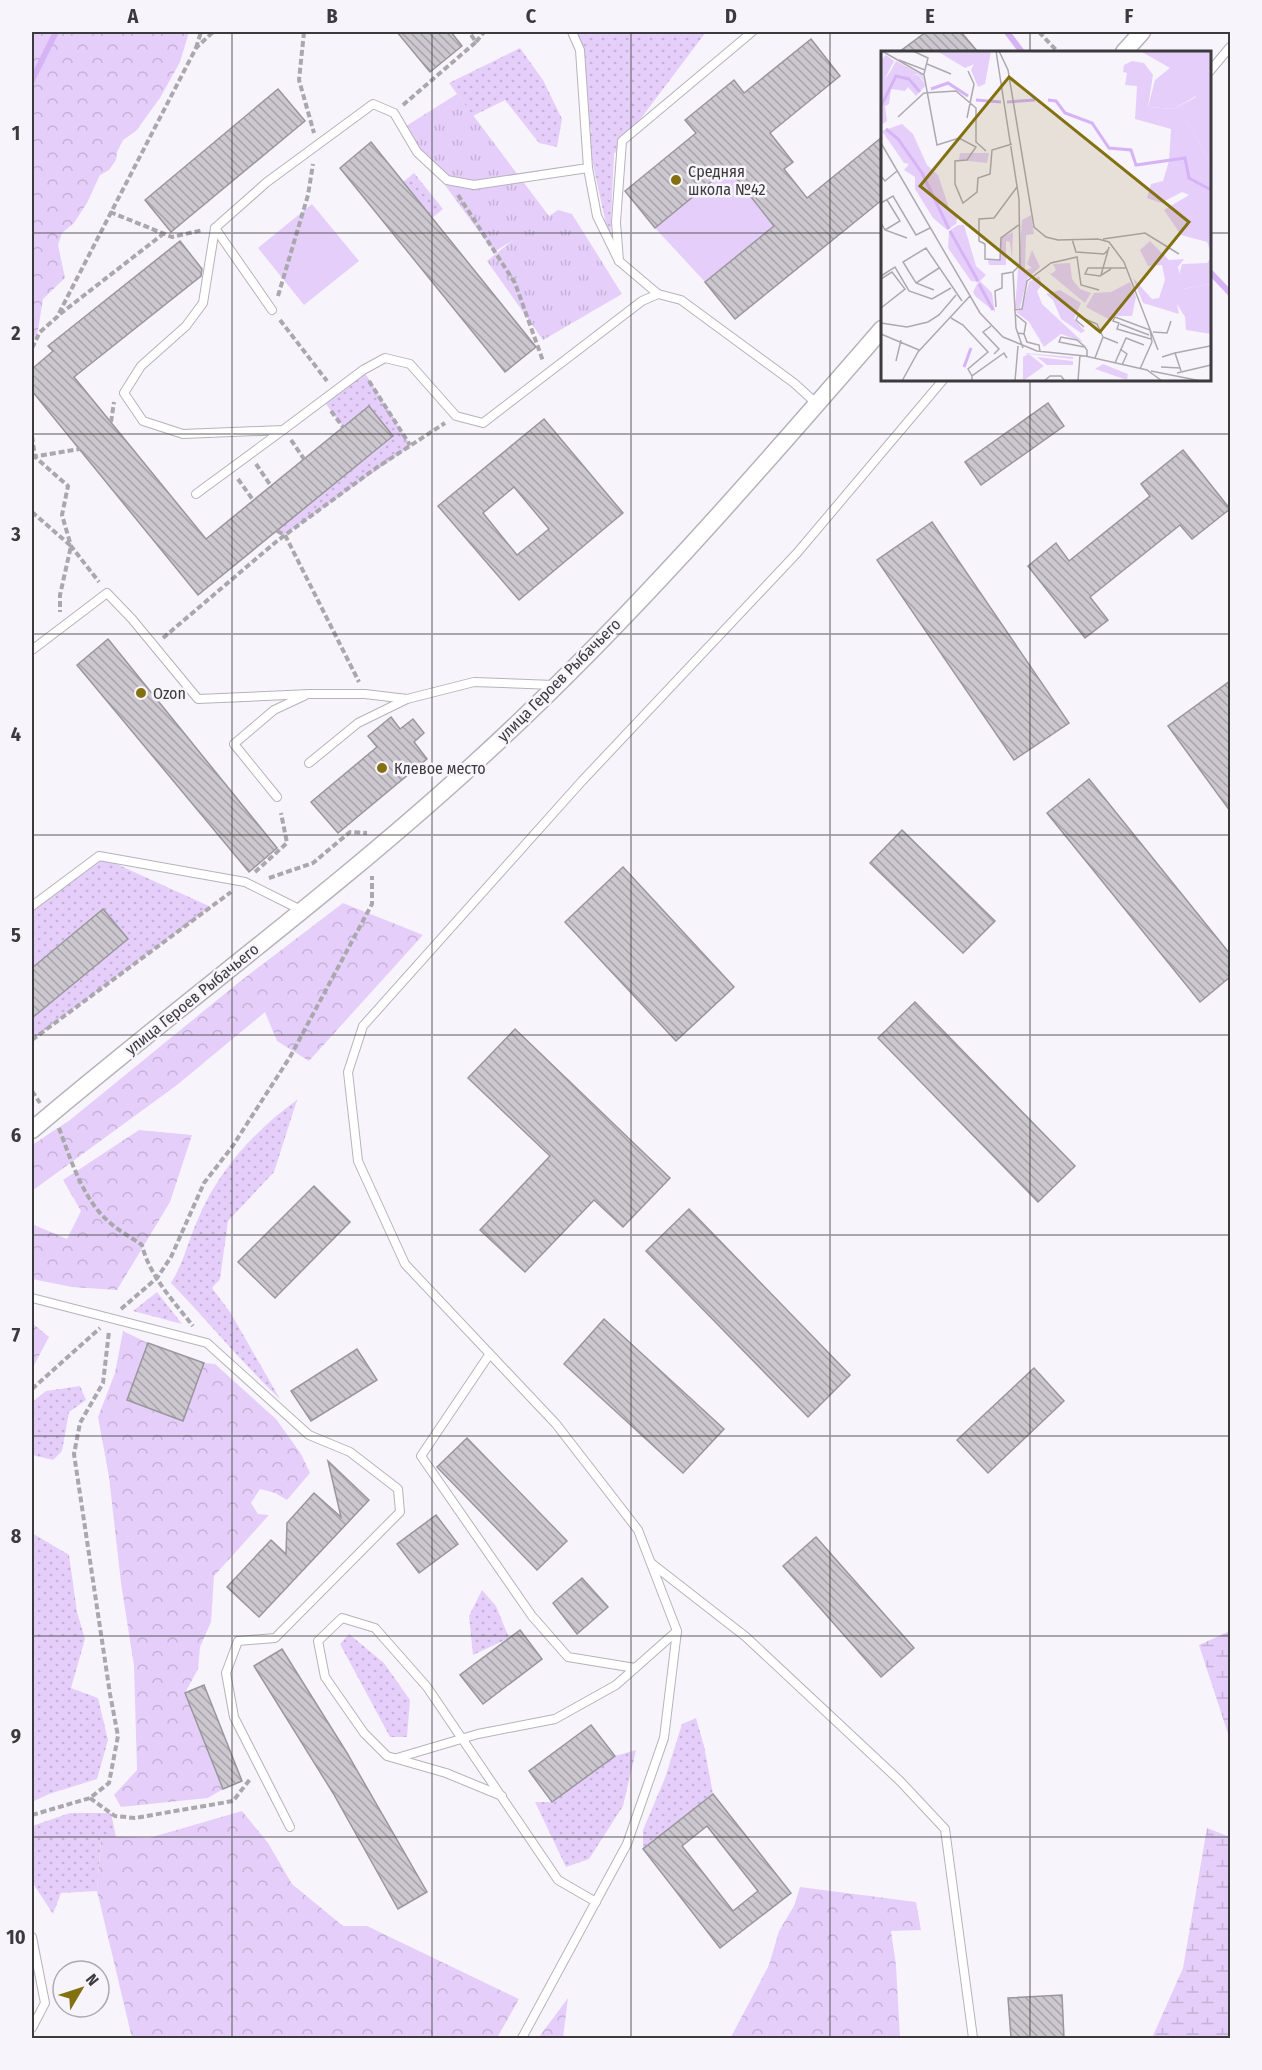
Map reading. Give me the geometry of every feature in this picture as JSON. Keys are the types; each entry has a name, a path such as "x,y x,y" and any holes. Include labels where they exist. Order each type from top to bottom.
{"street":[{"path":"1125,51 1142,32"},
{"name":"улица Героев Рыбачьего","path":"32,1130 393,834 476,762 555,685 720,513 881,330"}],"lane":[{"path":"572,32 580,50 588,168 597,216 619,261 658,294 681,300 794,383 817,404"},
{"path":"619,261 616,222 622,141 752,32"},
{"path":"1211,69 1230,47"},
{"path":"283,430 183,434 143,421 124,393 141,366 186,326 203,303 215,228 267,182 373,104 394,113 417,152 447,180 474,185 588,168"},
{"path":"215,228 272,310"},
{"path":"196,494 363,370 386,358 410,364 456,416 483,423 642,301 658,294"},
{"path":"522,2038 627,1844 664,1738 677,1631 638,1530 563,1433 405,1264 358,1161 348,1072 363,1026 582,781 797,553 942,381"},
{"path":"32,650 107,593 155,645 198,699 365,694 407,699"},
{"path":"309,763 358,723 407,699 474,682 555,685"},
{"path":"277,797 234,744 274,710 310,694"},
{"path":"32,906 99,856 245,882 301,910"},
{"path":"32,1298 207,1343 309,1435 350,1452 398,1489 400,1512 275,1638 237,1641 226,1673 234,1717 290,1827"},
{"path":"489,1355 421,1456 532,1616 568,1657 635,1668"},
{"path":"651,1563 746,1637 900,1780 945,1829 973,2038"},
{"path":"502,1796 446,1773 387,1756 364,1733 326,1677 318,1641 342,1618 375,1628 428,1687 463,1738 502,1796 558,1880 596,1902"},
{"path":"396,1759 463,1738 555,1719 616,1685 677,1631"},
{"path":"32,1937 45,2003 32,2028"}],"path":[{"path":"57,317 196,48 201,32"},
{"path":"196,48 213,32"},
{"path":"304,32 299,80 317,145 305,205 285,277 272,310 335,391"},
{"path":"469,32 476,42"},
{"path":"394,113 476,42 484,32"},
{"path":"1039,32 1057,51"},
{"path":"447,180 515,283 547,374"},
{"path":"110,212 172,237 215,228"},
{"path":"32,348 40,332 57,317 163,234"},
{"path":"363,370 411,446"},
{"path":"323,400 343,427"},
{"path":"111,422 114,402"},
{"path":"155,645 285,535 456,416"},
{"path":"283,430 304,459"},
{"path":"32,436 33,458 68,486 62,515 71,546 60,595 60,627"},
{"path":"33,458 80,449"},
{"path":"249,455 271,486"},
{"path":"230,469 254,500"},
{"path":"32,512 71,546 107,593"},
{"path":"277,531 285,535 365,694"},
{"path":"32,1040 245,882 288,843 281,813"},
{"path":"245,882 266,880 313,863 350,832 393,834"},
{"path":"32,1389 157,1278 171,1257 204,1183 232,1147 290,1058 372,904 372,851"},
{"path":"59,1127 72,1162 91,1199 106,1220 142,1245 145,1257 157,1278 207,1343"},
{"path":"32,1815 90,1798 109,1783 118,1736 74,1454 80,1423 103,1383 110,1318"},
{"path":"90,1798 115,1816 135,1818 233,1801 248,1784 257,1763"}],"green space":[{"path":"32,32 189,32 180,62 160,98 136,131 123,140 116,160 109,170 100,175 87,203 74,223 62,233 58,245 65,278 43,299 37,336 32,339"},
{"path":"574,32 706,32 614,154 610,243 585,127 592,132 584,111"},
{"path":"520,48 543,80 562,119 557,147 539,143 505,100 473,116 449,83"},
{"path":"457,94 549,216 558,210 572,214 622,294 543,340 487,261 513,240 494,252 403,128"},
{"path":"728,168 774,226 705,282 655,228"},
{"path":"414,173 443,209 432,218 403,182"},
{"path":"312,204 359,261 304,305 258,248"},
{"path":"363,370 411,446 285,535 277,531 393,437 369,406 343,427 323,400"},
{"path":"99,856 211,907 32,1040 32,1018 128,939 103,909 32,968 32,906"},
{"path":"343,903 423,935 309,1061 277,1041 265,1012 177,1085 32,1191 32,1145 70,1120 238,983"},
{"path":"297,1100 274,1172 228,1221 220,1279 212,1288 230,1312 280,1399 171,1283 206,1201 227,1168 252,1138"},
{"path":"139,1130 192,1135 170,1202 117,1290 72,1287 32,1279 32,1224 67,1239 81,1211 63,1180"},
{"path":"157,1292 182,1324 133,1311"},
{"path":"32,1323 49,1337 32,1369"},
{"path":"123,1331 148,1343 127,1400 183,1420 204,1363 215,1364 276,1419 301,1454 310,1473 287,1500 275,1493 260,1489 251,1503 258,1514 269,1515 214,1576 211,1622 200,1647 198,1669 185,1693 223,1789 208,1798 121,1807 114,1795 137,1770 134,1666 121,1583 109,1477 98,1417 115,1373"},
{"path":"80,1386 86,1400 69,1412 62,1451 53,1460 32,1455 32,1402 46,1391"},
{"path":"32,1533 69,1555 77,1612 85,1639 71,1688 98,1698 108,1740 97,1779 49,1794 32,1802"},
{"path":"482,1590 496,1606 509,1638 473,1655 469,1616"},
{"path":"1230,1631 1230,1740 1199,1645"},
{"path":"349,1634 384,1663 410,1700 407,1737 390,1737 340,1644"},
{"path":"696,1718 713,1794 643,1849 643,1830 665,1778 682,1724"},
{"path":"636,1750 623,1806 589,1859 566,1867 535,1802 552,1802 615,1756"},
{"path":"242,1811 268,1843 292,1884 343,1926 367,1926 519,1999 497,2038 132,2038 97,1891 101,1836 149,1838"},
{"path":"70,1813 111,1813 116,1837 101,1837 97,1891 61,1893 53,1914 32,1882 32,1826"},
{"path":"1207,1828 1230,1837 1230,2038 1152,2038 1183,1968"},
{"path":"800,1887 916,1902 921,1930 891,1931 896,1965 900,2038 731,2037 769,1965 779,1931 794,1906"},
{"path":"568,1998 563,2038 538,2038 539,2037"}],"building":[{"path":"397,32 451,32 462,46 430,72"},
{"path":"926,32 961,32 977,51 900,51"},
{"name":"Средняя школа №42","path":"811,39 840,76 770,133 793,162 784,169 807,198 881,138 881,201 735,319 705,282 774,226 728,168 655,228 625,191 696,133 685,120 734,80 744,93"},
{"path":"278,89 305,121 171,232 145,200"},
{"path":"371,142 536,347 505,372 340,168"},
{"path":"180,241 202,269 201,276 74,377 206,539 369,406 393,436 198,595 32,391 32,369 53,351 48,346"},
{"path":"1048,403 1064,426 981,485 965,462"},
{"path":"544,419 623,513 519,600 438,506","holes":["514,487 549,529 517,555 483,513"]},
{"path":"1183,450 1230,509 1192,539 1180,525 1090,597 1108,620 1085,638 1028,566 1056,543 1069,561 1150,496 1141,484"},
{"path":"932,522 1069,723 1014,760 877,560"},
{"path":"108,639 277,848 249,872 77,665"},
{"path":"1230,681 1230,811 1168,726"},
{"path":"391,717 400,729 413,719 424,733 414,742 427,759 338,833 311,802 377,747 368,736"},
{"path":"1089,779 1230,954 1230,977 1200,1002 1047,813"},
{"path":"902,830 995,921 963,953 870,863"},
{"path":"623,867 734,987 676,1041 565,922"},
{"path":"103,909 128,939 32,1018 32,968"},
{"path":"915,1002 1075,1166 1038,1202 878,1038"},
{"path":"515,1029 670,1178 623,1227 594,1200 525,1272 480,1230 550,1156 468,1078"},
{"path":"314,1186 350,1222 275,1298 238,1262"},
{"path":"689,1209 850,1375 808,1417 646,1251"},
{"path":"604,1319 724,1429 683,1473 564,1364"},
{"path":"148,1343 204,1363 183,1421 127,1400"},
{"path":"357,1349 377,1380 311,1421 291,1391"},
{"path":"1034,1368 1064,1401 988,1473 957,1440"},
{"path":"467,1438 567,1541 537,1570 437,1467"},
{"path":"328,1461 369,1500 259,1617 227,1587 271,1540 286,1554 287,1523 314,1493 341,1517"},
{"path":"436,1515 458,1544 419,1573 397,1544"},
{"path":"816,1537 914,1648 881,1677 783,1566"},
{"path":"582,1578 608,1607 577,1634 553,1603"},
{"path":"520,1630 542,1659 483,1704 460,1675"},
{"path":"282,1649 347,1753 427,1892 398,1909 333,1793 254,1666"},
{"path":"204,1685 242,1781 223,1789 185,1693"},
{"path":"591,1725 615,1756 552,1802 529,1771"},
{"path":"713,1794 791,1893 720,1948 643,1849","holes":["707,1826 758,1891 733,1911 682,1846"]},
{"path":"1062,1995 1064,2038 1011,2038 1008,1998"}],"waterway":[{"path":"32,80 56,32"},
{"path":"1007,32 1021,51"},
{"path":"1211,273 1230,293"}],"place":[{"name":"Средняя школа №42","path":"676,180"},
{"name":"Ozon","path":"141,693"},
{"name":"Клевое место","path":"382,768"}]}
